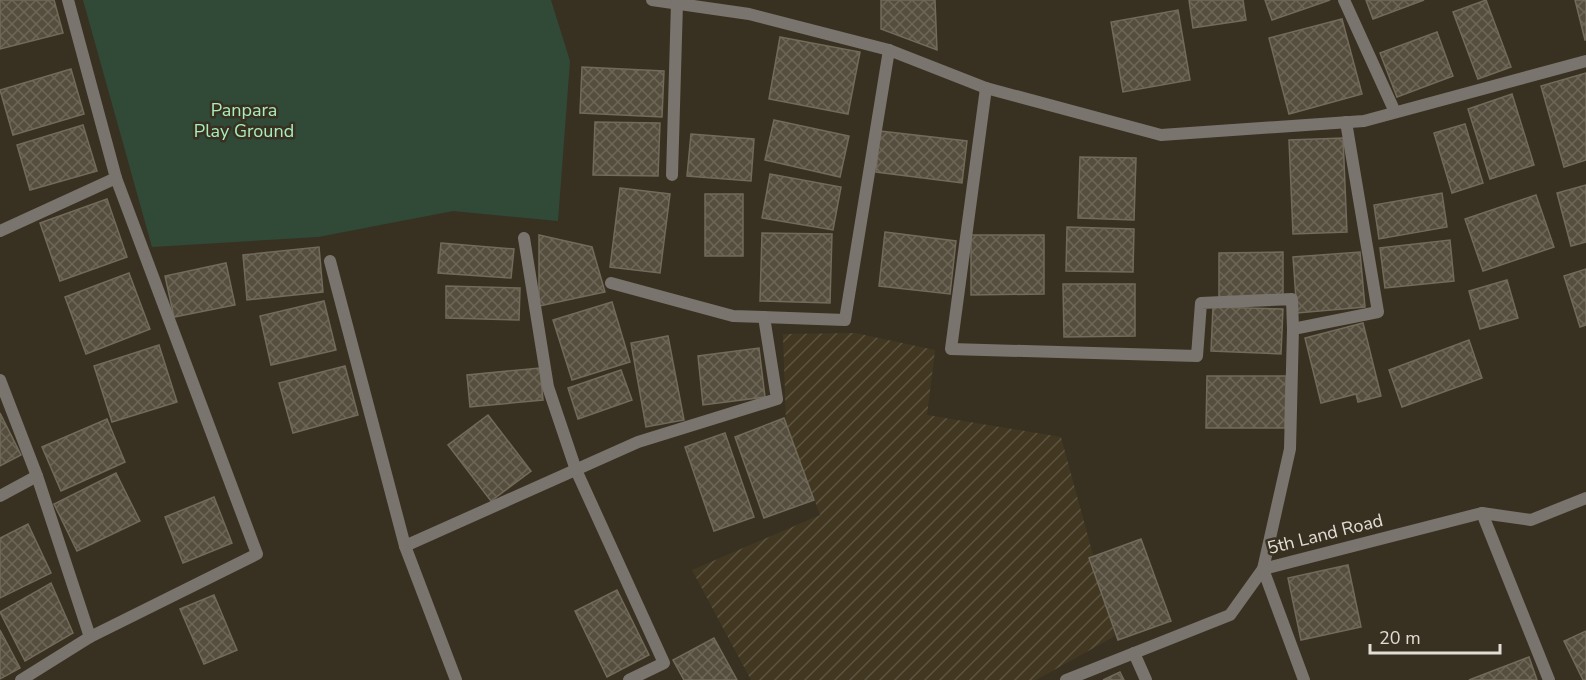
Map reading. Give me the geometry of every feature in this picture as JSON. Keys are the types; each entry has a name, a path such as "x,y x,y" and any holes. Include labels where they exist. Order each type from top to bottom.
{"street":[{"path":"21,680 90,637 257,554 116,178 68,0"},
{"path":"652,0 749,14 889,50 986,88 1161,135 1364,121 1586,61"},
{"path":"1344,0 1395,112"},
{"path":"672,175 676,3"},
{"path":"610,284 733,316 845,320 889,50"},
{"path":"986,88 951,349 1197,356 1201,303 1292,299 1290,449 1263,569 1304,680"},
{"path":"1293,328 1378,312 1346,122"},
{"path":"0,231 116,178"},
{"path":"524,238 548,387 576,470 664,663 629,680"},
{"path":"330,261 405,546 456,680"},
{"path":"405,546 638,442 777,399 765,317"},
{"path":"0,380 37,476 90,637"},
{"path":"0,496 37,476"},
{"name":"5th Land Road","path":"1066,680 1230,615 1263,569 1482,513 1531,520 1586,498"},
{"path":"1482,513 1549,680"},
{"path":"1134,653 1146,680"}],"shaded area":[{"path":"855,333 935,350 927,415 1061,437 1115,636 1036,680 751,680 692,570 820,515 786,422 783,334"}],"green space":[{"name":"Panpara Play Ground","path":"83,0 551,0 570,61 558,221 453,211 318,237 152,247"}],"building":[{"path":"0,0 54,0 63,33 0,49"},
{"path":"881,0 935,0 937,50 881,29"},
{"path":"1189,0 1243,0 1246,20 1193,28"},
{"path":"1265,0 1330,0 1272,20"},
{"path":"1366,0 1424,0 1373,19"},
{"path":"1486,0 1511,67 1478,79 1453,12"},
{"path":"1575,0 1586,0 1586,40 1585,40"},
{"path":"1178,10 1190,80 1123,92 1111,22"},
{"path":"1342,19 1362,94 1289,114 1269,38"},
{"path":"1437,32 1453,76 1397,97 1380,53"},
{"path":"780,37 860,52 848,114 769,99"},
{"path":"582,67 664,71 662,117 580,113"},
{"path":"71,69 84,114 13,135 0,90"},
{"path":"1586,73 1586,160 1564,167 1541,86"},
{"path":"1512,94 1534,165 1490,179 1468,109"},
{"path":"774,120 849,136 840,177 765,160"},
{"path":"595,122 660,123 658,176 593,175"},
{"path":"1465,124 1483,183 1452,193 1434,133"},
{"path":"83,125 97,171 30,190 17,145"},
{"path":"880,131 967,141 962,183 876,172"},
{"path":"691,134 754,139 751,181 687,176"},
{"path":"1343,138 1347,232 1293,234 1289,140"},
{"path":"1080,157 1136,158 1134,220 1078,218"},
{"path":"770,174 841,187 833,230 762,218"},
{"path":"1586,185 1586,242 1571,246 1557,193"},
{"path":"620,188 670,194 660,273 610,267"},
{"path":"1442,193 1447,227 1379,239 1374,205"},
{"path":"705,194 743,194 743,256 705,256"},
{"path":"1536,195 1554,247 1483,271 1465,219"},
{"path":"107,199 127,257 60,281 40,223"},
{"path":"1067,227 1134,229 1133,272 1066,271"},
{"path":"885,232 956,241 950,294 879,286"},
{"path":"762,233 832,234 830,303 760,301"},
{"path":"539,235 592,247 605,292 539,306"},
{"path":"971,235 1044,235 1044,294 971,295"},
{"path":"1450,240 1454,281 1385,288 1380,248"},
{"path":"441,243 514,249 511,278 438,273"},
{"path":"319,247 323,292 247,300 243,255"},
{"path":"1283,252 1283,297 1219,298 1219,253"},
{"path":"1360,252 1365,307 1297,313 1293,257"},
{"path":"226,263 235,305 174,317 165,276"},
{"path":"1586,269 1586,325 1580,327 1564,276"},
{"path":"129,273 150,329 86,354 65,297"},
{"path":"1507,280 1518,318 1480,329 1469,291"},
{"path":"1063,284 1135,284 1135,336 1064,337"},
{"path":"446,286 520,288 519,320 446,318"},
{"path":"324,301 336,350 271,365 260,316"},
{"path":"612,302 630,362 572,380 553,320"},
{"path":"1213,307 1283,309 1281,354 1211,351"},
{"path":"1363,323 1381,396 1358,402 1356,394 1321,403 1305,338"},
{"path":"668,336 684,420 646,427 631,343"},
{"path":"1469,340 1482,378 1402,407 1389,370"},
{"path":"159,345 177,402 112,422 94,366"},
{"path":"759,348 765,397 703,405 698,356"},
{"path":"345,366 358,415 293,433 279,383"},
{"path":"540,368 543,400 470,407 467,375"},
{"path":"621,370 632,400 578,419 568,388"},
{"path":"1207,376 1286,376 1285,428 1206,428"},
{"path":"0,413 21,455 0,466"},
{"path":"488,415 531,471 491,501 448,445"},
{"path":"784,418 814,500 764,518 735,437"},
{"path":"107,419 125,462 61,491 42,447"},
{"path":"725,433 754,517 714,531 685,447"},
{"path":"116,473 140,521 77,551 54,504"},
{"path":"214,497 232,543 183,563 165,517"},
{"path":"28,524 51,573 0,598 0,538"},
{"path":"1141,539 1171,621 1118,640 1089,558"},
{"path":"1348,565 1361,627 1301,640 1288,578"},
{"path":"51,583 73,633 25,661 0,612"},
{"path":"617,590 649,655 607,677 575,611"},
{"path":"214,595 237,650 204,664 180,609"},
{"path":"0,630 20,668 0,679"},
{"path":"1586,631 1586,680 1583,680 1564,641"},
{"path":"714,638 737,680 684,680 673,660"},
{"path":"1529,657 1537,680 1469,680"},
{"path":"1120,672 1124,680 1103,680"}]}
